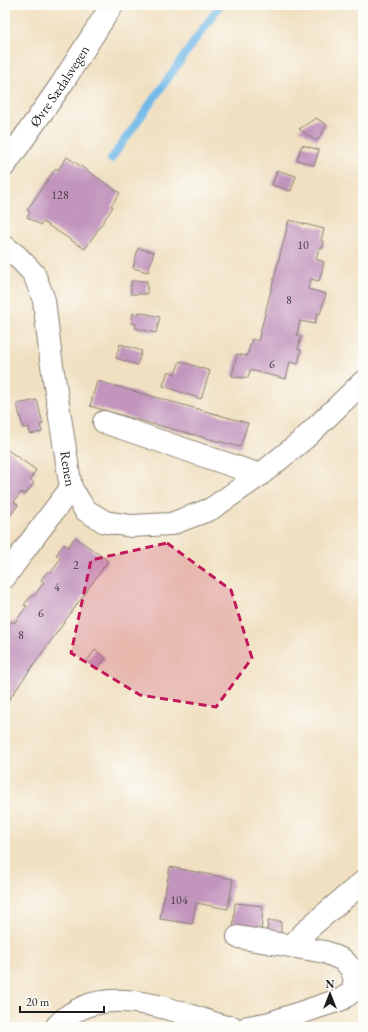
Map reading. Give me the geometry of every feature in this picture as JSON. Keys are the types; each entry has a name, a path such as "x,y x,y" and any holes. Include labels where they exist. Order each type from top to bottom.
{"street":[{"name":"Øvre Sædalsvegen","path":"5,165 61,85 112,5"},
{"name":"Renen","path":"5,247 17,256 34,274 44,300 51,359 71,488 85,510 105,522 131,526 171,524 211,509 260,475 304,439 363,382"},
{"path":"104,422 260,475"},
{"path":"5,577 71,488"},
{"path":"291,946 310,927 363,882"},
{"path":"238,937 325,952 343,960 351,968 355,980 352,992 342,999 270,1023 248,1027"},
{"path":"56,1027 60,1022 82,1007 103,1001 132,1001 163,1008 226,1027 232,1027"}],"highlighted area":[{"path":"167,543 231,590 252,658 216,707 140,695 71,653 91,560"}],"building":[{"path":"316,118 327,125 317,141 299,129"},
{"path":"302,145 319,150 314,165 297,160"},
{"path":"67,157 120,193 111,206 113,207 85,249 43,222 41,225 27,217 30,212 27,210 56,168 58,170"},
{"path":"277,170 296,176 291,191 272,185"},
{"path":"289,220 324,229 321,241 324,242 323,248 319,248 316,259 324,262 319,281 311,279 308,289 326,294 320,314 317,313 315,324 300,321 297,335 301,336 298,349 301,350 298,364 290,362 286,379 250,370 248,378 232,376 237,354 247,356 252,339 258,341"},
{"path":"138,248 154,252 148,272 133,268"},
{"path":"131,281 147,281 147,294 131,294"},
{"path":"139,312 160,317 156,333 135,328 136,324 131,323 133,313 138,315"},
{"path":"120,344 142,351 137,365 116,358"},
{"path":"180,361 210,371 201,399 163,386 168,371 175,374"},
{"path":"97,381 248,423 240,447 90,406"},
{"path":"37,400 43,424 40,425 42,432 30,434 29,427 23,428 17,404"},
{"path":"5,448 36,470 30,479 34,483 25,495 21,492 14,502 18,505 9,517 5,514"},
{"path":"75,537 108,561 5,705 5,631 12,621 14,623 27,606 24,605 32,595 34,596 44,582 41,580 48,571 50,573 56,566 60,558 56,555 64,544 68,547"},
{"path":"95,650 106,658 97,669 87,661"},
{"path":"170,867 233,879 228,909 196,903 192,924 160,919"},
{"path":"235,903 263,906 261,932 233,931"},
{"path":"268,921 281,921 281,933 267,932"}],"waterway":[{"path":"111,159 220,5"}]}
